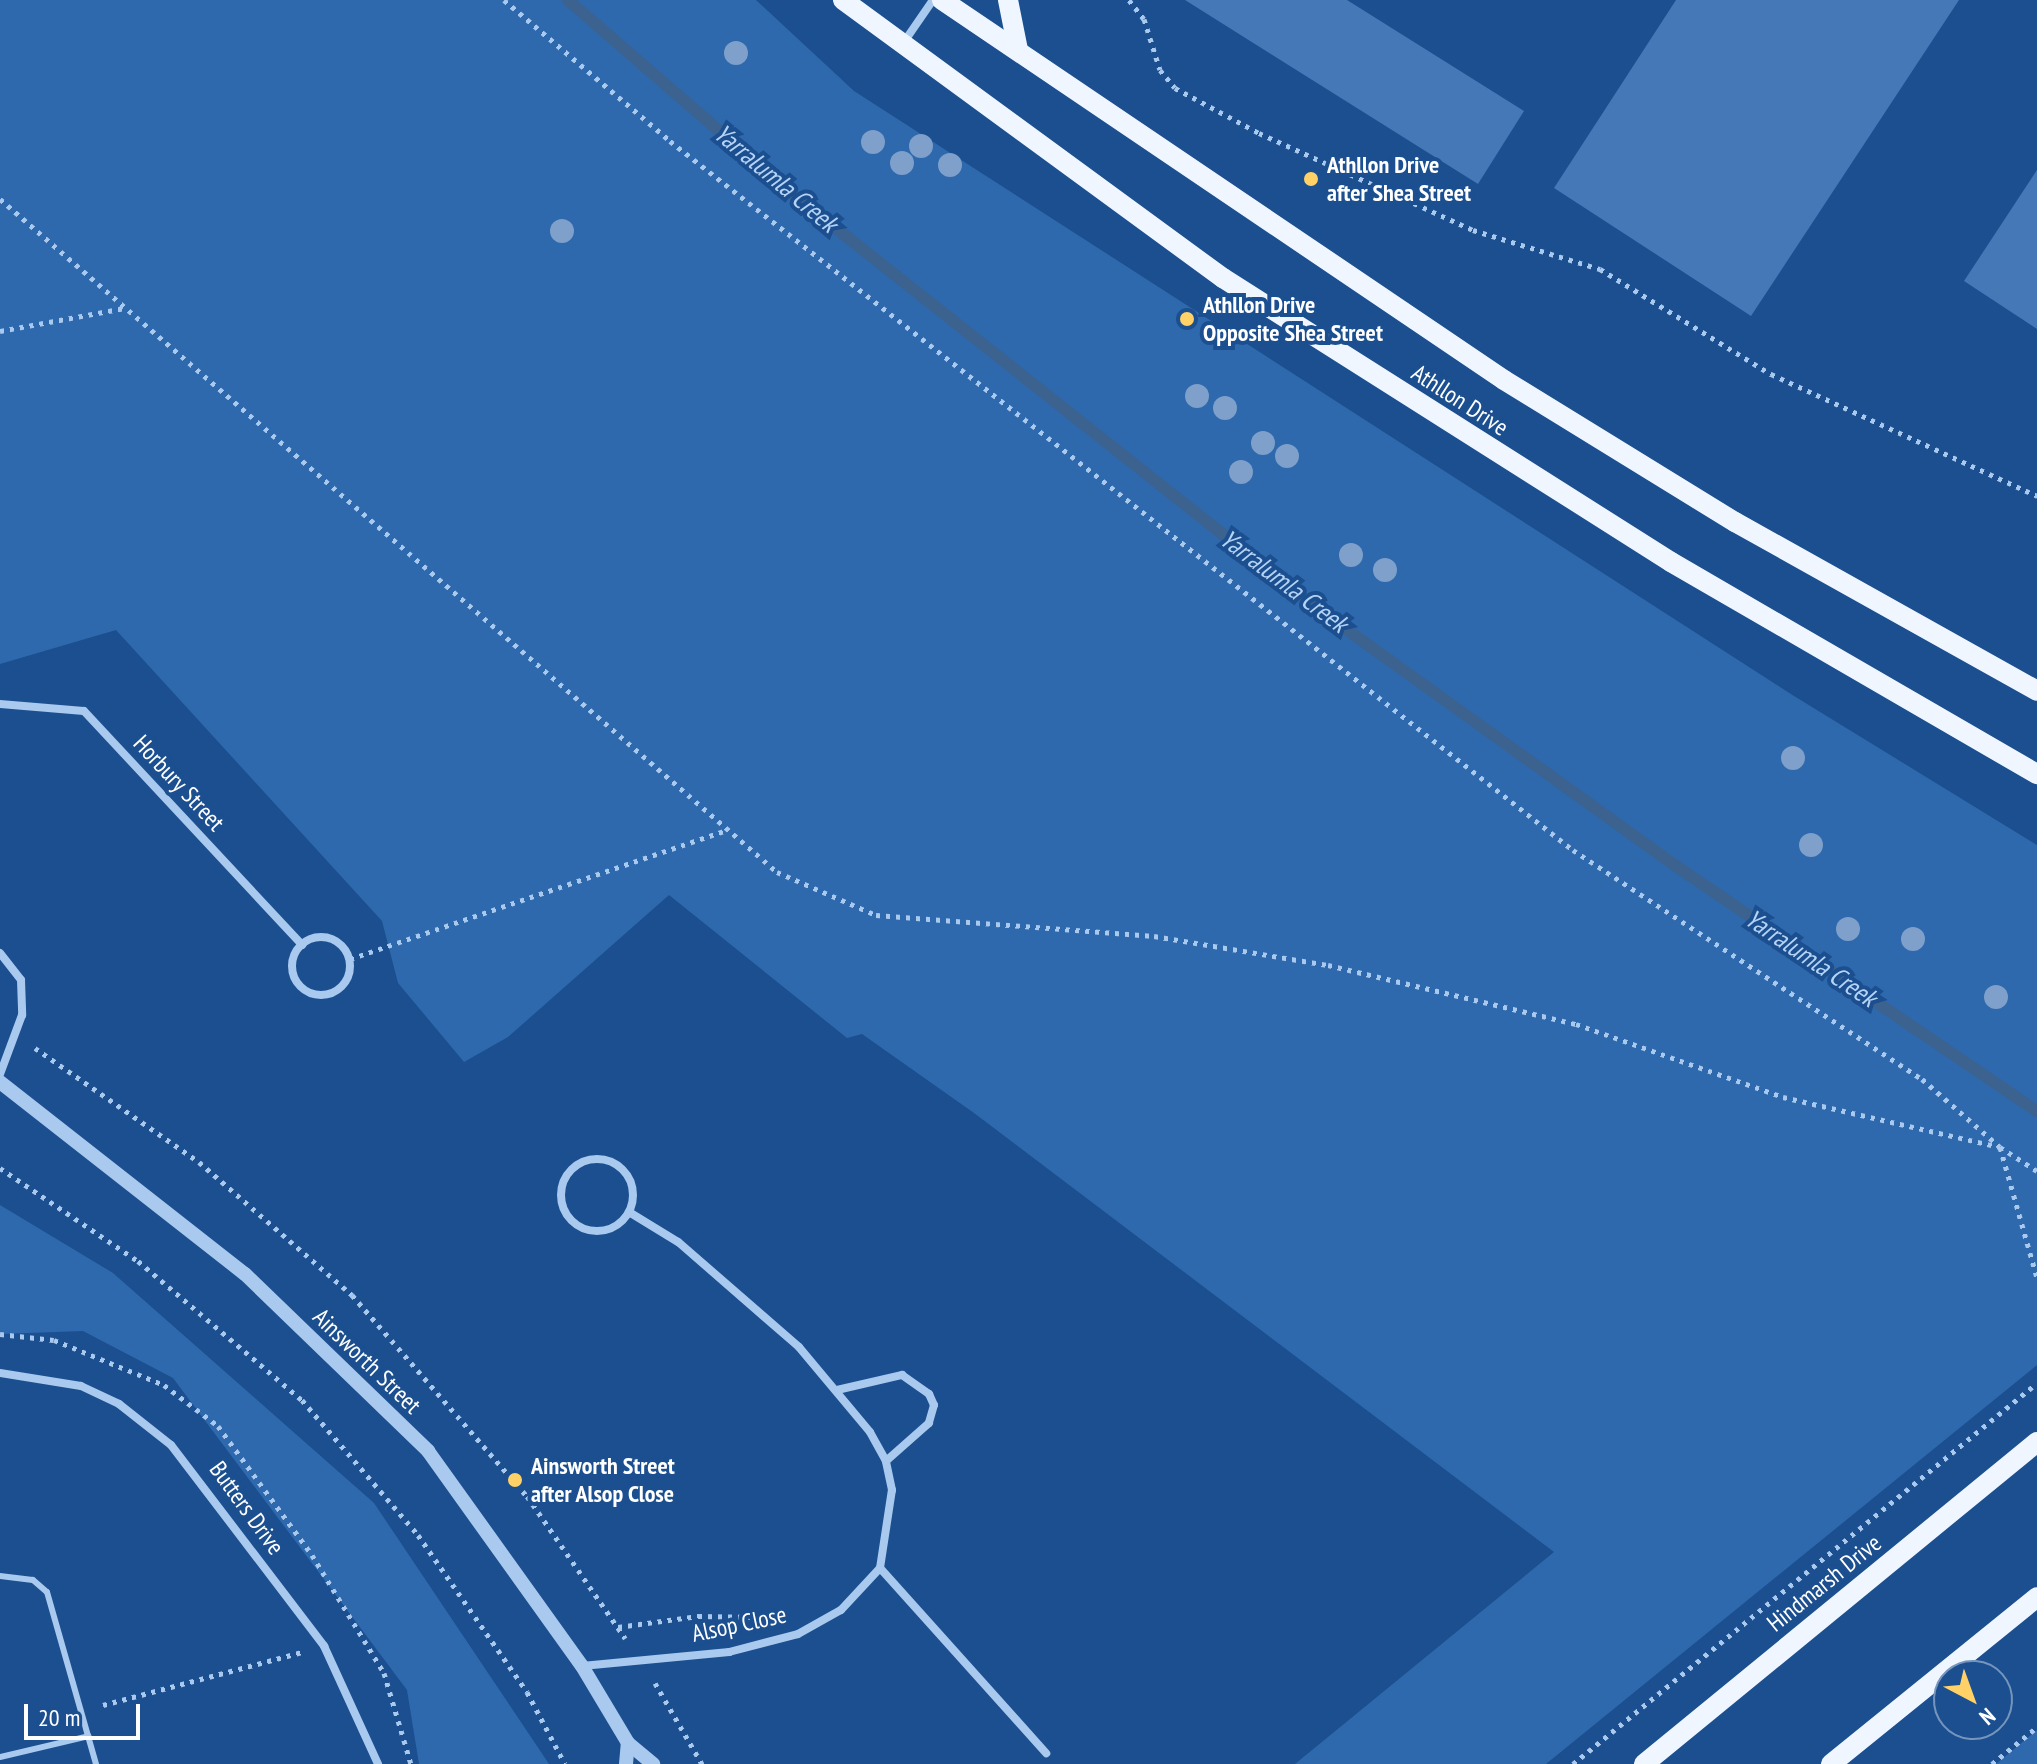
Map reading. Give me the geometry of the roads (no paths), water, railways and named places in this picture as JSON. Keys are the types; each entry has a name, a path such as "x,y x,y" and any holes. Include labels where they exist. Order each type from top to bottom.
{"main road":[{"name":"Athllon Drive","path":"843,0 901,46 1202,264 1438,417 1823,654 2037,774"},
{"name":"Athllon Drive","path":"942,0 1504,380 1735,522 2037,691"},
{"path":"1008,0 1018,50"},
{"name":"Hindmarsh Drive","path":"1644,1764 2037,1442"},
{"path":"1831,1764 2037,1597"}],"street":[{"path":"901,46 933,0"},
{"name":"Horbury Street","path":"0,704 84,711 302,945"},
{"path":"323,936 335,940 350,959 350,971 337,992 312,994 293,977 291,962 302,945 323,936"},
{"path":"0,953 21,980 22,1015 0,1074"},
{"name":"Ainsworth Street","path":"0,1082 245,1274 428,1451 582,1666 628,1743 653,1764"},
{"path":"589,1159 618,1165 633,1191 629,1212 601,1232 574,1224 560,1201 566,1175 589,1159"},
{"path":"629,1212 690,1252 799,1347 837,1390 886,1461 892,1490 880,1568 1046,1753"},
{"name":"Butters Drive","path":"0,1373 81,1386 146,1424 192,1467 324,1646 378,1764"},
{"path":"837,1390 902,1375 929,1394 929,1423 886,1461"},
{"name":"Alsop Close","path":"582,1666 729,1652 798,1634 841,1610 880,1568"},
{"path":"626,1764 628,1743"}],"lane":[{"path":"0,1576 33,1580 47,1592 96,1764"},
{"path":"0,1757 89,1736"}],"waterway":[{"name":"Yarralumla Creek","path":"568,0 784,187 1307,601 1676,866 2037,1111"}],"place":[{"name":"Athllon Drive after Shea Street","path":"1311,179"},
{"name":"Athllon Drive Opposite Shea Street","path":"1187,319"},
{"name":"Ainsworth Street after Alsop Close","path":"515,1480"}]}
